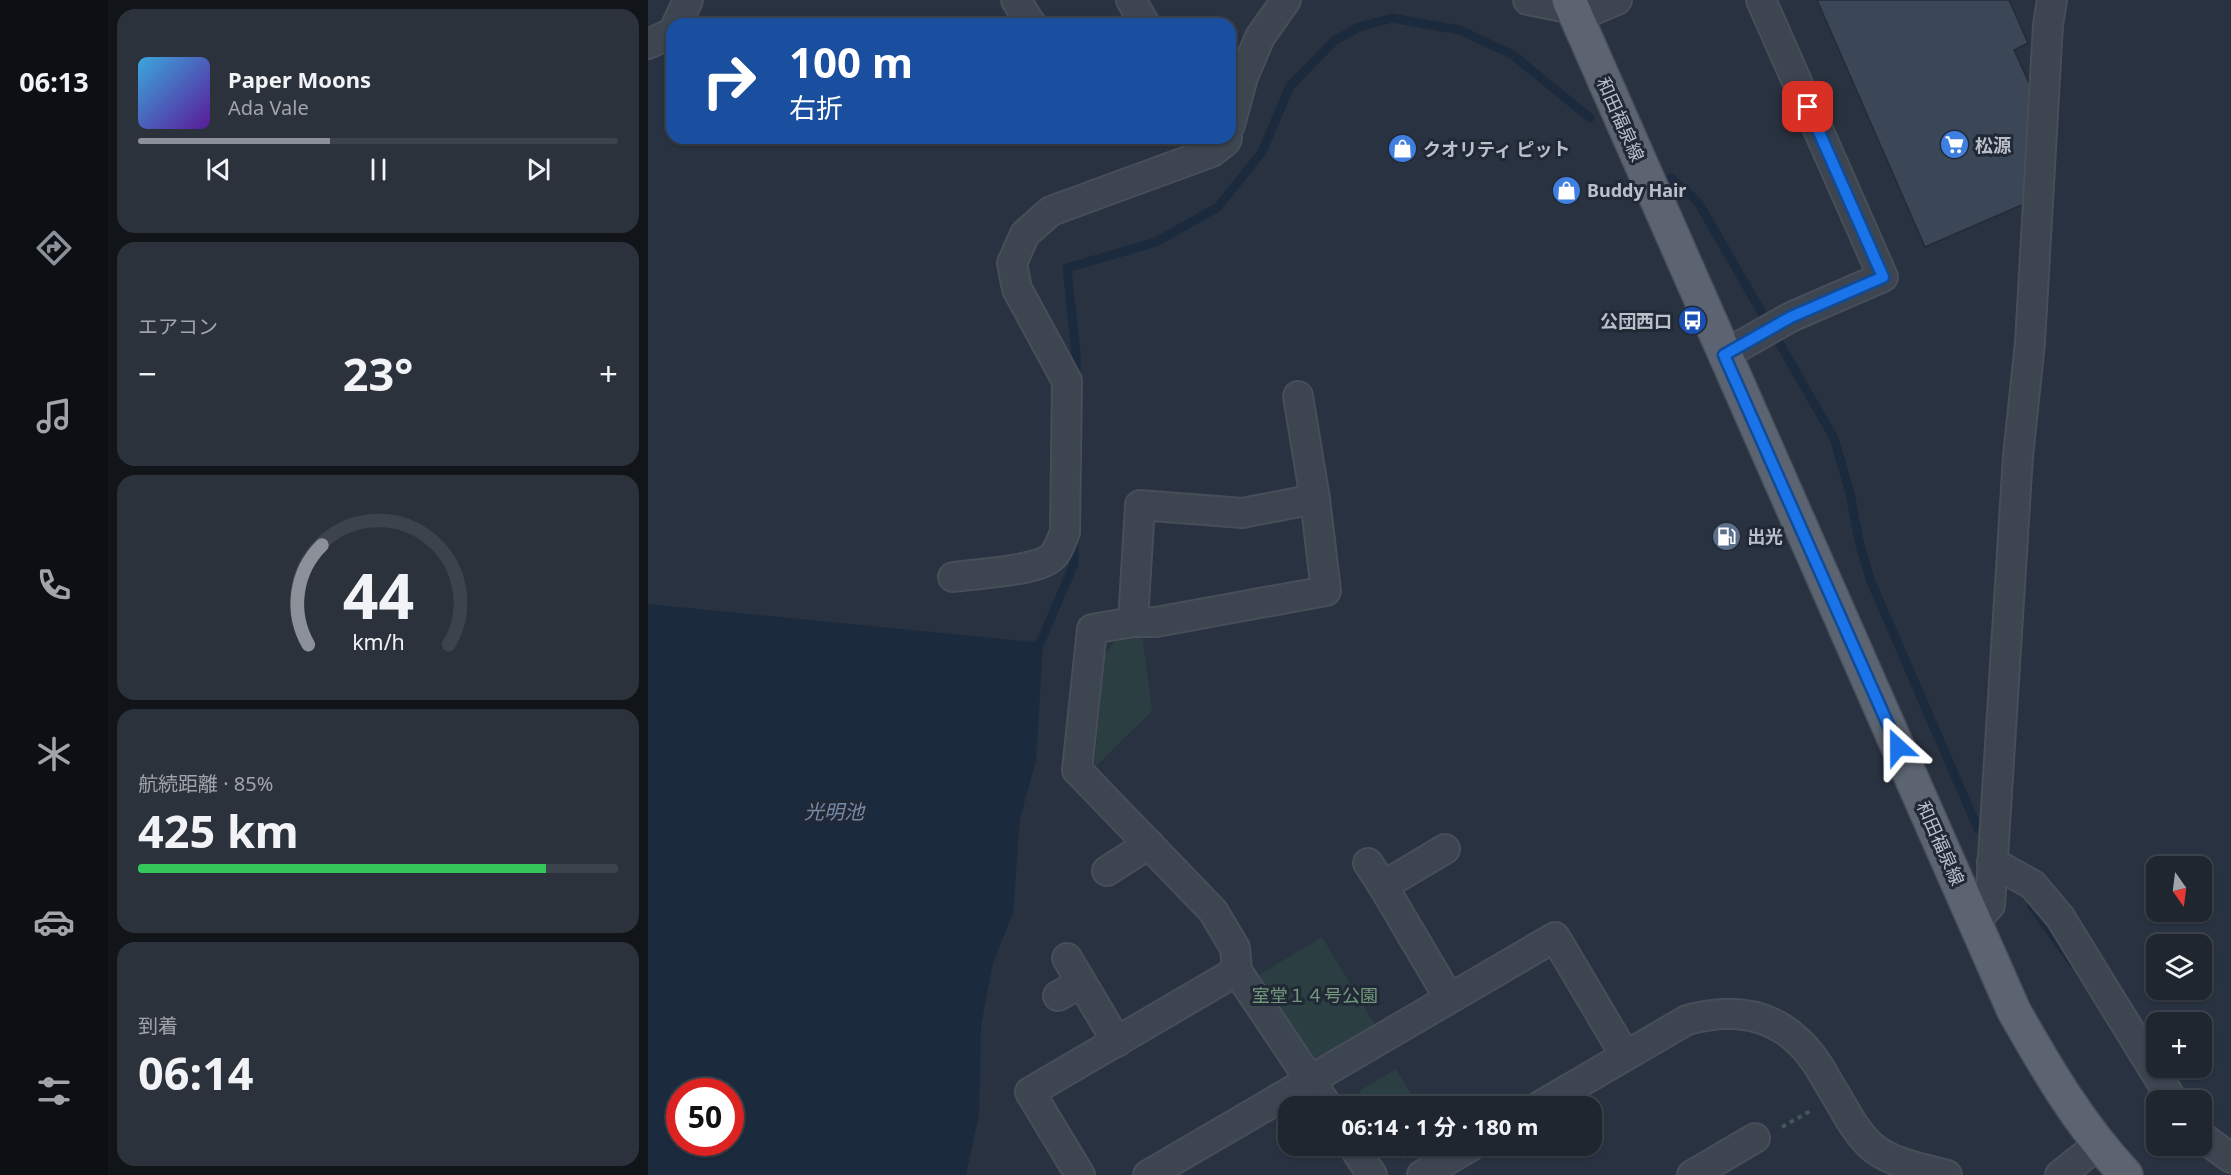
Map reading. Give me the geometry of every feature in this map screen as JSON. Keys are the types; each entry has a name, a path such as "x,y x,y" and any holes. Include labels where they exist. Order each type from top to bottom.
{"main road":[{"name":"和田福泉線","path":"1571,4 2014,1011 2053,1080 2098,1145 2126,1175"}],"street":[{"path":"680,18 688,0"},
{"path":"1016,0 1027,18"},
{"path":"1236,101 1242,77 1260,37 1286,0"},
{"path":"1528,0 1571,4 1593,10 1617,0"},
{"path":"1724,355 1791,317 1883,277 1761,0"},
{"path":"1976,921 1990,905 2018,456 2030,343 2048,25 2052,0"},
{"path":"648,44 666,36"},
{"path":"953,577 1019,568 1048,560 1059,547 1065,532 1066,381 1017,289 1012,263 1025,234 1052,211 1212,152 1222,144"},
{"path":"1298,396 1315,499 1326,591 1156,622 1133,622 1092,629 1077,770 1213,911 1235,948 1237,971 1321,1096"},
{"path":"1133,622 1140,505 1242,513 1315,499"},
{"path":"1107,871 1149,844"},
{"path":"1445,849 1375,874 1449,998"},
{"path":"1992,862 2033,885 2060,917 2166,1090"},
{"path":"1148,1175 1555,937 1625,1055"},
{"path":"1067,958 1069,990 1117,1042"},
{"path":"1080,1175 1030,1092 1237,971"},
{"path":"1556,1096 1687,1020 1712,1013 1746,1014 1783,1029 1799,1041 1812,1056 1859,1134 1882,1155 1947,1175"},
{"path":"1692,1175 1721,1168 1755,1138"},
{"path":"2212,1144 2231,1158"},
{"path":"2060,1175 2098,1145"},
{"path":"1360,1156 1372,1175"},
{"path":"1422,1175 1454,1156"}],"path":[{"path":"1755,1138 1762,1139 1836,1096"}],"green space":[{"path":"1142,634 1152,711 1094,768 1105,654 1116,640"},
{"name":"室堂１４号公園","path":"1322,937 1377,1028 1323,1060 1312,1058 1259,975"},
{"path":"1396,1069 1412,1096 1362,1096 1359,1091"}],"water":[{"name":"光明池","path":"648,604 1043,643 1036,761 1020,818 1013,913 993,963 981,1025 979,1115 966,1175 648,1175"}],"building":[{"name":"松源","path":"1817,0 2009,0 2028,43 2014,50 2030,85 2024,204 1925,247"}],"waterway":[{"path":"1076,378 1076,353 1067,268 1156,242 1218,207 1262,152 1290,86 1334,41 1359,27 1392,18 1460,30 1513,55 1590,118"},
{"path":"1671,178 1698,202 1834,438 1850,493 1859,541 1870,579 1978,829"},
{"path":"1033,649 1041,641 1074,564 1074,538"},
{"path":"2032,906 2073,963"}],"place":[{"name":"松源","path":"1954,145"},
{"name":"クオリティ ピット","path":"1402,149"},
{"name":"Buddy Hair","path":"1566,190"},
{"name":"公団西口","path":"1693,321"},
{"name":"出光","path":"1726,536"}],"route":[{"path":"1808,107 1883,277 1791,317 1724,355 1898,747"}]}
